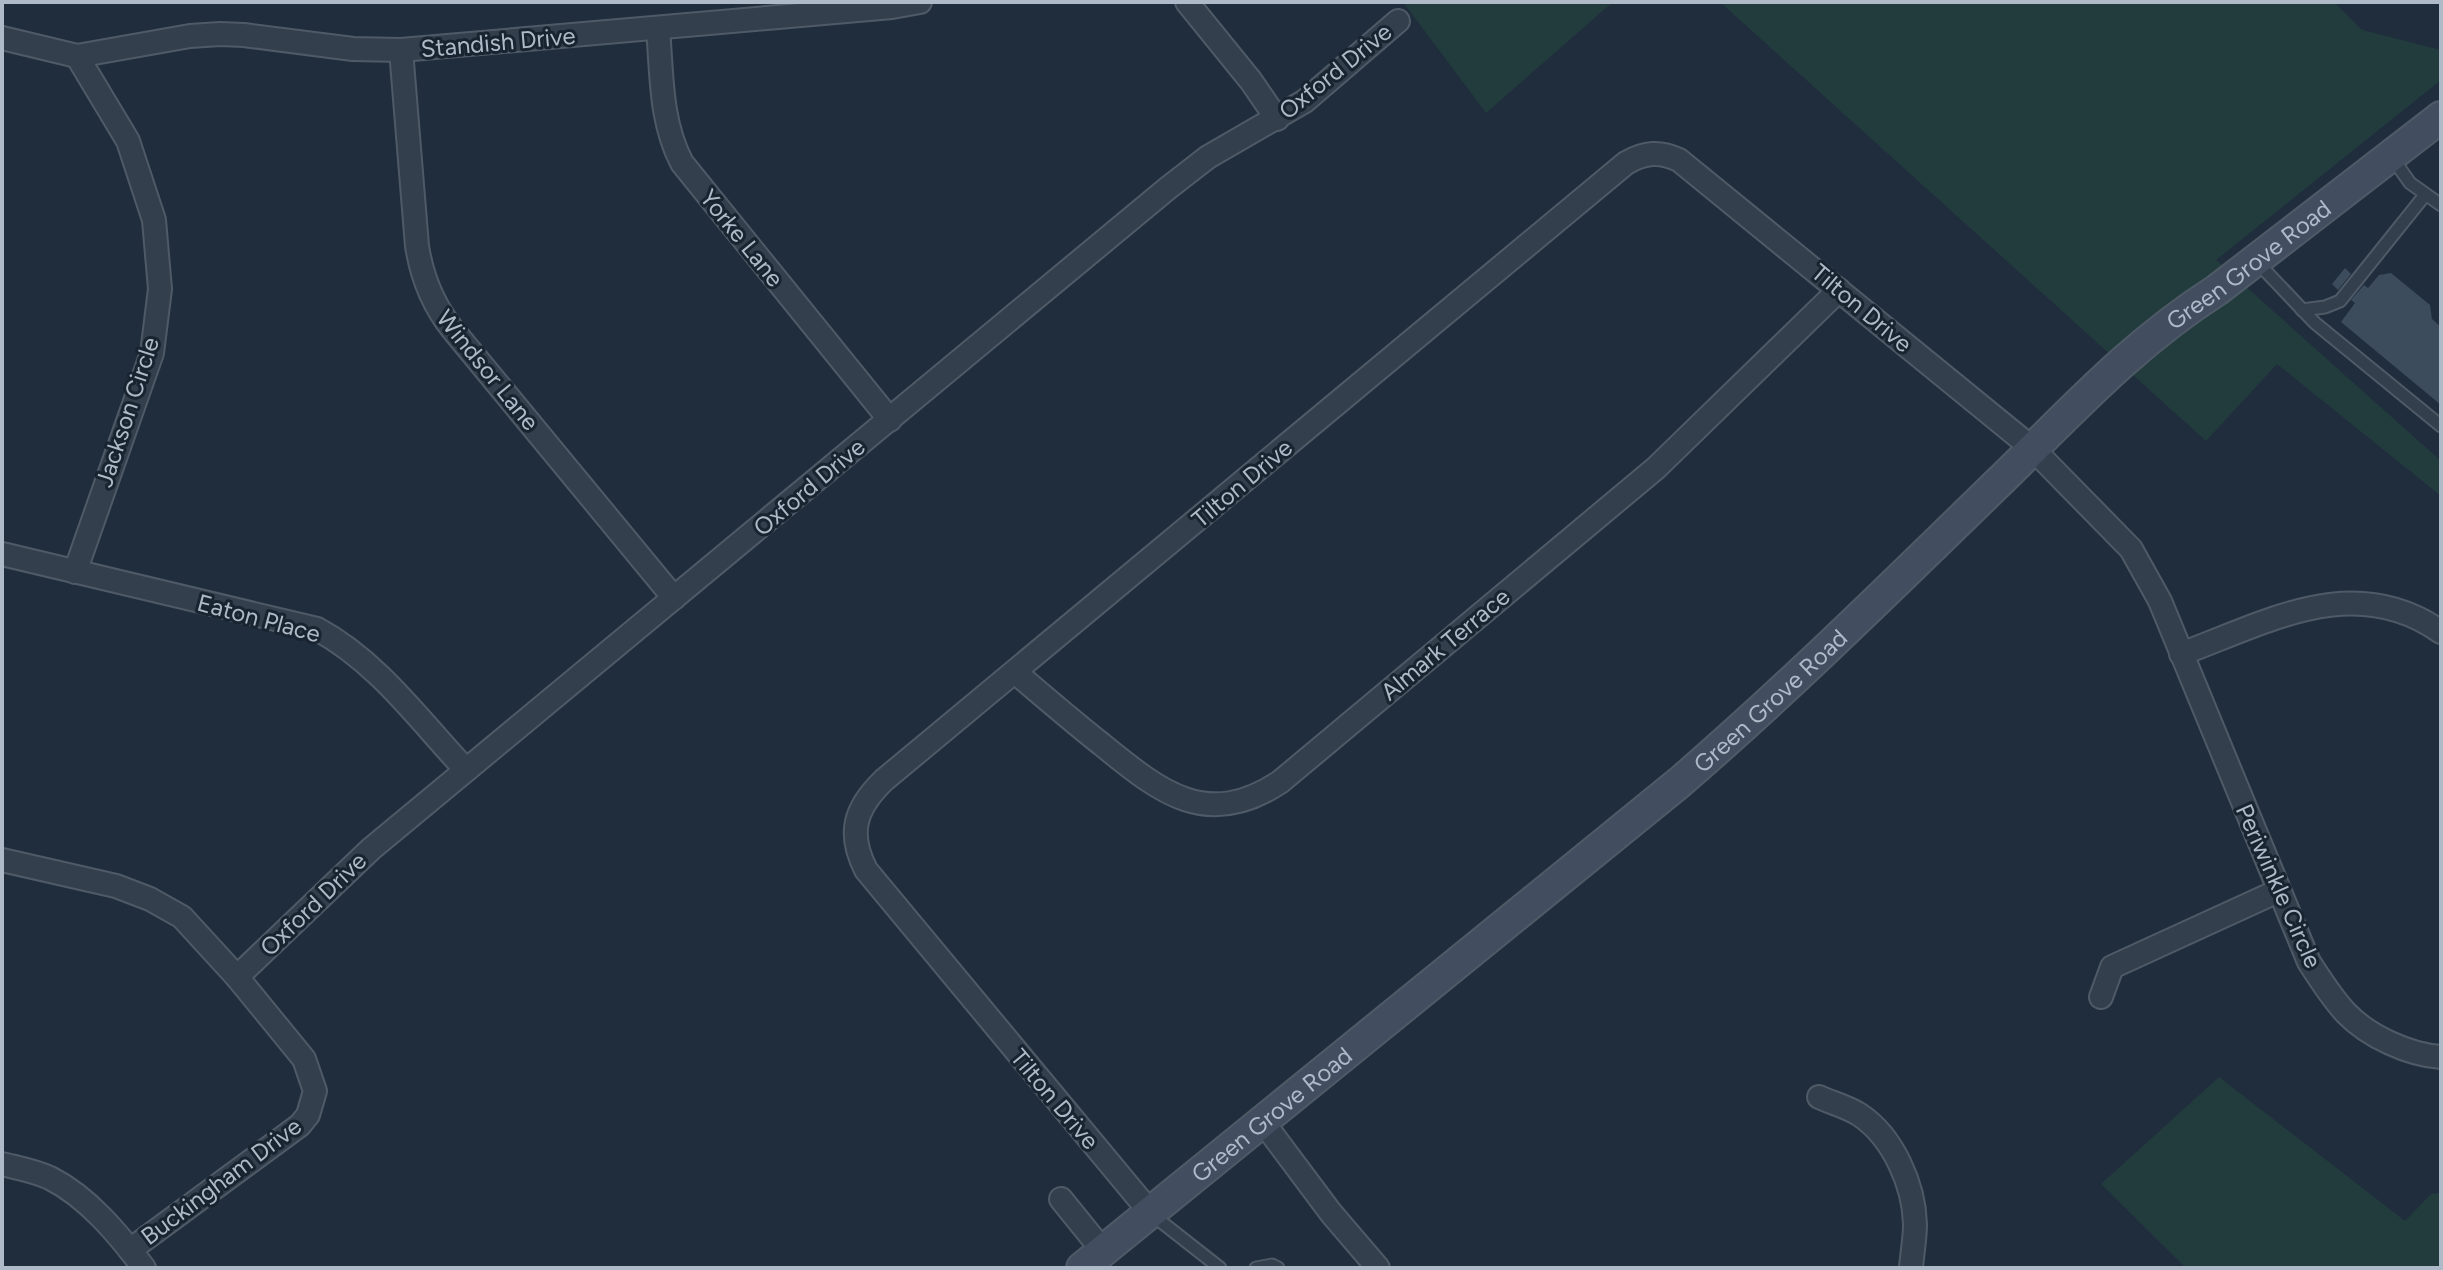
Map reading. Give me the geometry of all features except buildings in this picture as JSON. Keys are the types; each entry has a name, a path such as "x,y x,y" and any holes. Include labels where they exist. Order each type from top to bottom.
{"street":[{"name":"Standish Drive","path":"77,56 190,36 220,34 353,49 401,50 658,29 920,2"},
{"path":"1187,2 1251,81 1277,119"},
{"name":"Oxford Drive","path":"237,977 371,849 1168,188 1208,157 1305,101 1398,21"},
{"name":"Yorke Lane","path":"658,29 665,111 671,140 682,163 890,420"},
{"path":"2,38 77,56"},
{"name":"Windsor Lane","path":"401,50 417,246 432,298 445,320 674,598"},
{"name":"Jackson Circle","path":"75,572 152,353 160,289 154,220 128,141 77,56"},
{"name":"Green Grove Road","path":"1093,1260 1680,782 1754,718 2112,369 2441,117"},
{"name":"Tilton Drive","path":"1150,1212 866,870 858,855 855,839 856,823 869,794 1626,163 1641,155 1654,153 1679,160 2032,448"},
{"name":"Almark Terrace","path":"1015,672 1161,790 1184,800 1221,805 1262,794 1656,468 1839,290"},
{"name":"Periwinkle Circle","path":"2032,448 2131,549 2160,601 2278,891 2309,962 2327,991 2348,1015 2387,1041 2431,1057 2441,1057"},
{"name":"Eaton Place","path":"2,554 317,629 343,643 375,669 466,770"},
{"path":"2181,654 2290,611 2352,602 2379,604 2427,623 2441,632"},
{"name":"Buckingham Drive","path":"2,860 116,886 150,899 182,917 237,977 304,1059 315,1091 313,1103 300,1125 137,1259"},
{"path":"2101,997 2112,967 2278,891"},
{"path":"1819,1097 1859,1114 1885,1140 1901,1166 1912,1201 1915,1225 1911,1268"},
{"path":"1263,1122 1331,1213 1378,1268"},
{"path":"2,1164 50,1179 74,1194 137,1259"},
{"path":"1061,1199 1093,1260"}],"lane":[{"path":"2390,156 2410,183 2441,205"},
{"path":"2302,310 2340,301 2425,195"},
{"path":"2256,260 2302,310 2441,426"},
{"path":"1150,1212 1220,1268"},
{"path":"1256,1268 1272,1265 1278,1268"}],"green space":[{"path":"1403,2 1613,2 1486,113"},
{"path":"1720,2 2334,2 2362,30 2441,50 2441,80 2216,260 2441,461 2441,496 2277,364 2206,441"},
{"path":"2219,1077 2405,1221 2431,1194 2441,1193 2441,1268 2186,1268 2101,1184"}]}
